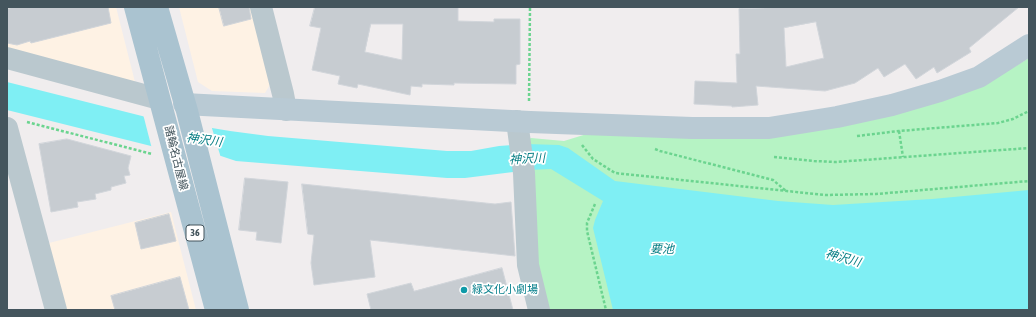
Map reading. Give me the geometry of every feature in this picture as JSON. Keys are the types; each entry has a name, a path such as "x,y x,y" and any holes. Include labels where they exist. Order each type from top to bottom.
{"main road":[{"name":"諸輪名古屋線","path":"135,7 216,310"},
{"name":"諸輪名古屋線","path":"157,7 238,310"}],"street":[{"path":"261,7 286,110"},
{"path":"185,108 286,110 524,122 692,128 769,128 865,111 940,91 979,76 1029,45"},
{"path":"7,58 162,107"},
{"path":"524,122 520,144 524,173 528,265 539,310"},
{"path":"15,124 56,310"}],"path":[{"path":"524,122 530,7"},
{"path":"15,124 175,158"},
{"path":"899,131 902,157"},
{"path":"580,143 593,159 615,173 825,195 876,194 1029,181"},
{"path":"653,147 660,151 773,180 787,191"},
{"path":"774,157 836,162 1029,148"},
{"path":"595,204 587,223 587,231 606,310"}],"shaded area":[{"path":"7,7 116,7 135,82 7,49"},
{"path":"179,7 251,7 271,83 265,93 212,91 198,82"},
{"path":"171,212 196,310 62,310 45,244"}],"green space":[{"path":"1029,58 1029,310 547,310 536,262 524,141 531,138 564,141 590,133 744,139 772,137 987,83"}],"water":[{"name":"要池","path":"7,82 146,117 268,136 447,151 471,151 499,146 526,144 559,145 568,148 615,181 778,201 833,205 932,199 1029,190 1029,310 613,310 593,228 603,201 551,169 529,170 465,178 447,178 236,161 221,156 155,147 7,110"}],"pier":[{"path":"143,114 211,125 221,158 152,149"}],"building":[{"path":"14,7 108,7 111,23 31,43 30,41 17,45 7,43 7,9"},
{"path":"219,7 249,7 251,19 224,26"},
{"path":"315,7 458,7 458,21 494,22 494,19 520,19 520,64 516,65 516,84 422,84 422,87 411,86 410,95 358,84 357,88 338,84 340,76 312,70 321,28 310,26","holes":["371,24 403,24 402,60 365,52"]},
{"path":"791,7 1019,7 969,48 971,52 937,73 934,67 916,79 905,64 884,77 878,68 855,83 825,91 756,86 758,105 732,107 694,104 695,81 737,83 736,54 740,54 739,9","holes":["816,22 824,58 786,67 784,28"]},
{"path":"67,139 131,156 128,168 130,175 124,176 126,183 111,187 111,190 95,194 96,199 77,202 78,207 51,212 39,144"},
{"path":"245,178 288,182 281,243 256,240 257,232 239,230"},
{"path":"302,184 495,204 511,202 515,256 370,240 375,277 314,285 311,263 314,235 308,234"},
{"path":"169,214 176,241 141,249 135,223"},
{"name":"緑文化小劇場","path":"502,268 513,310 371,310 367,294 411,283 414,291"},
{"path":"180,277 189,310 115,310 111,296"}],"place":[{"name":"緑文化小劇場","path":"464,290"}],"water label":[{"name":"神沢川","path":"204,140"},
{"name":"神沢川","path":"527,159"},
{"name":"神沢川","path":"843,258"}]}
